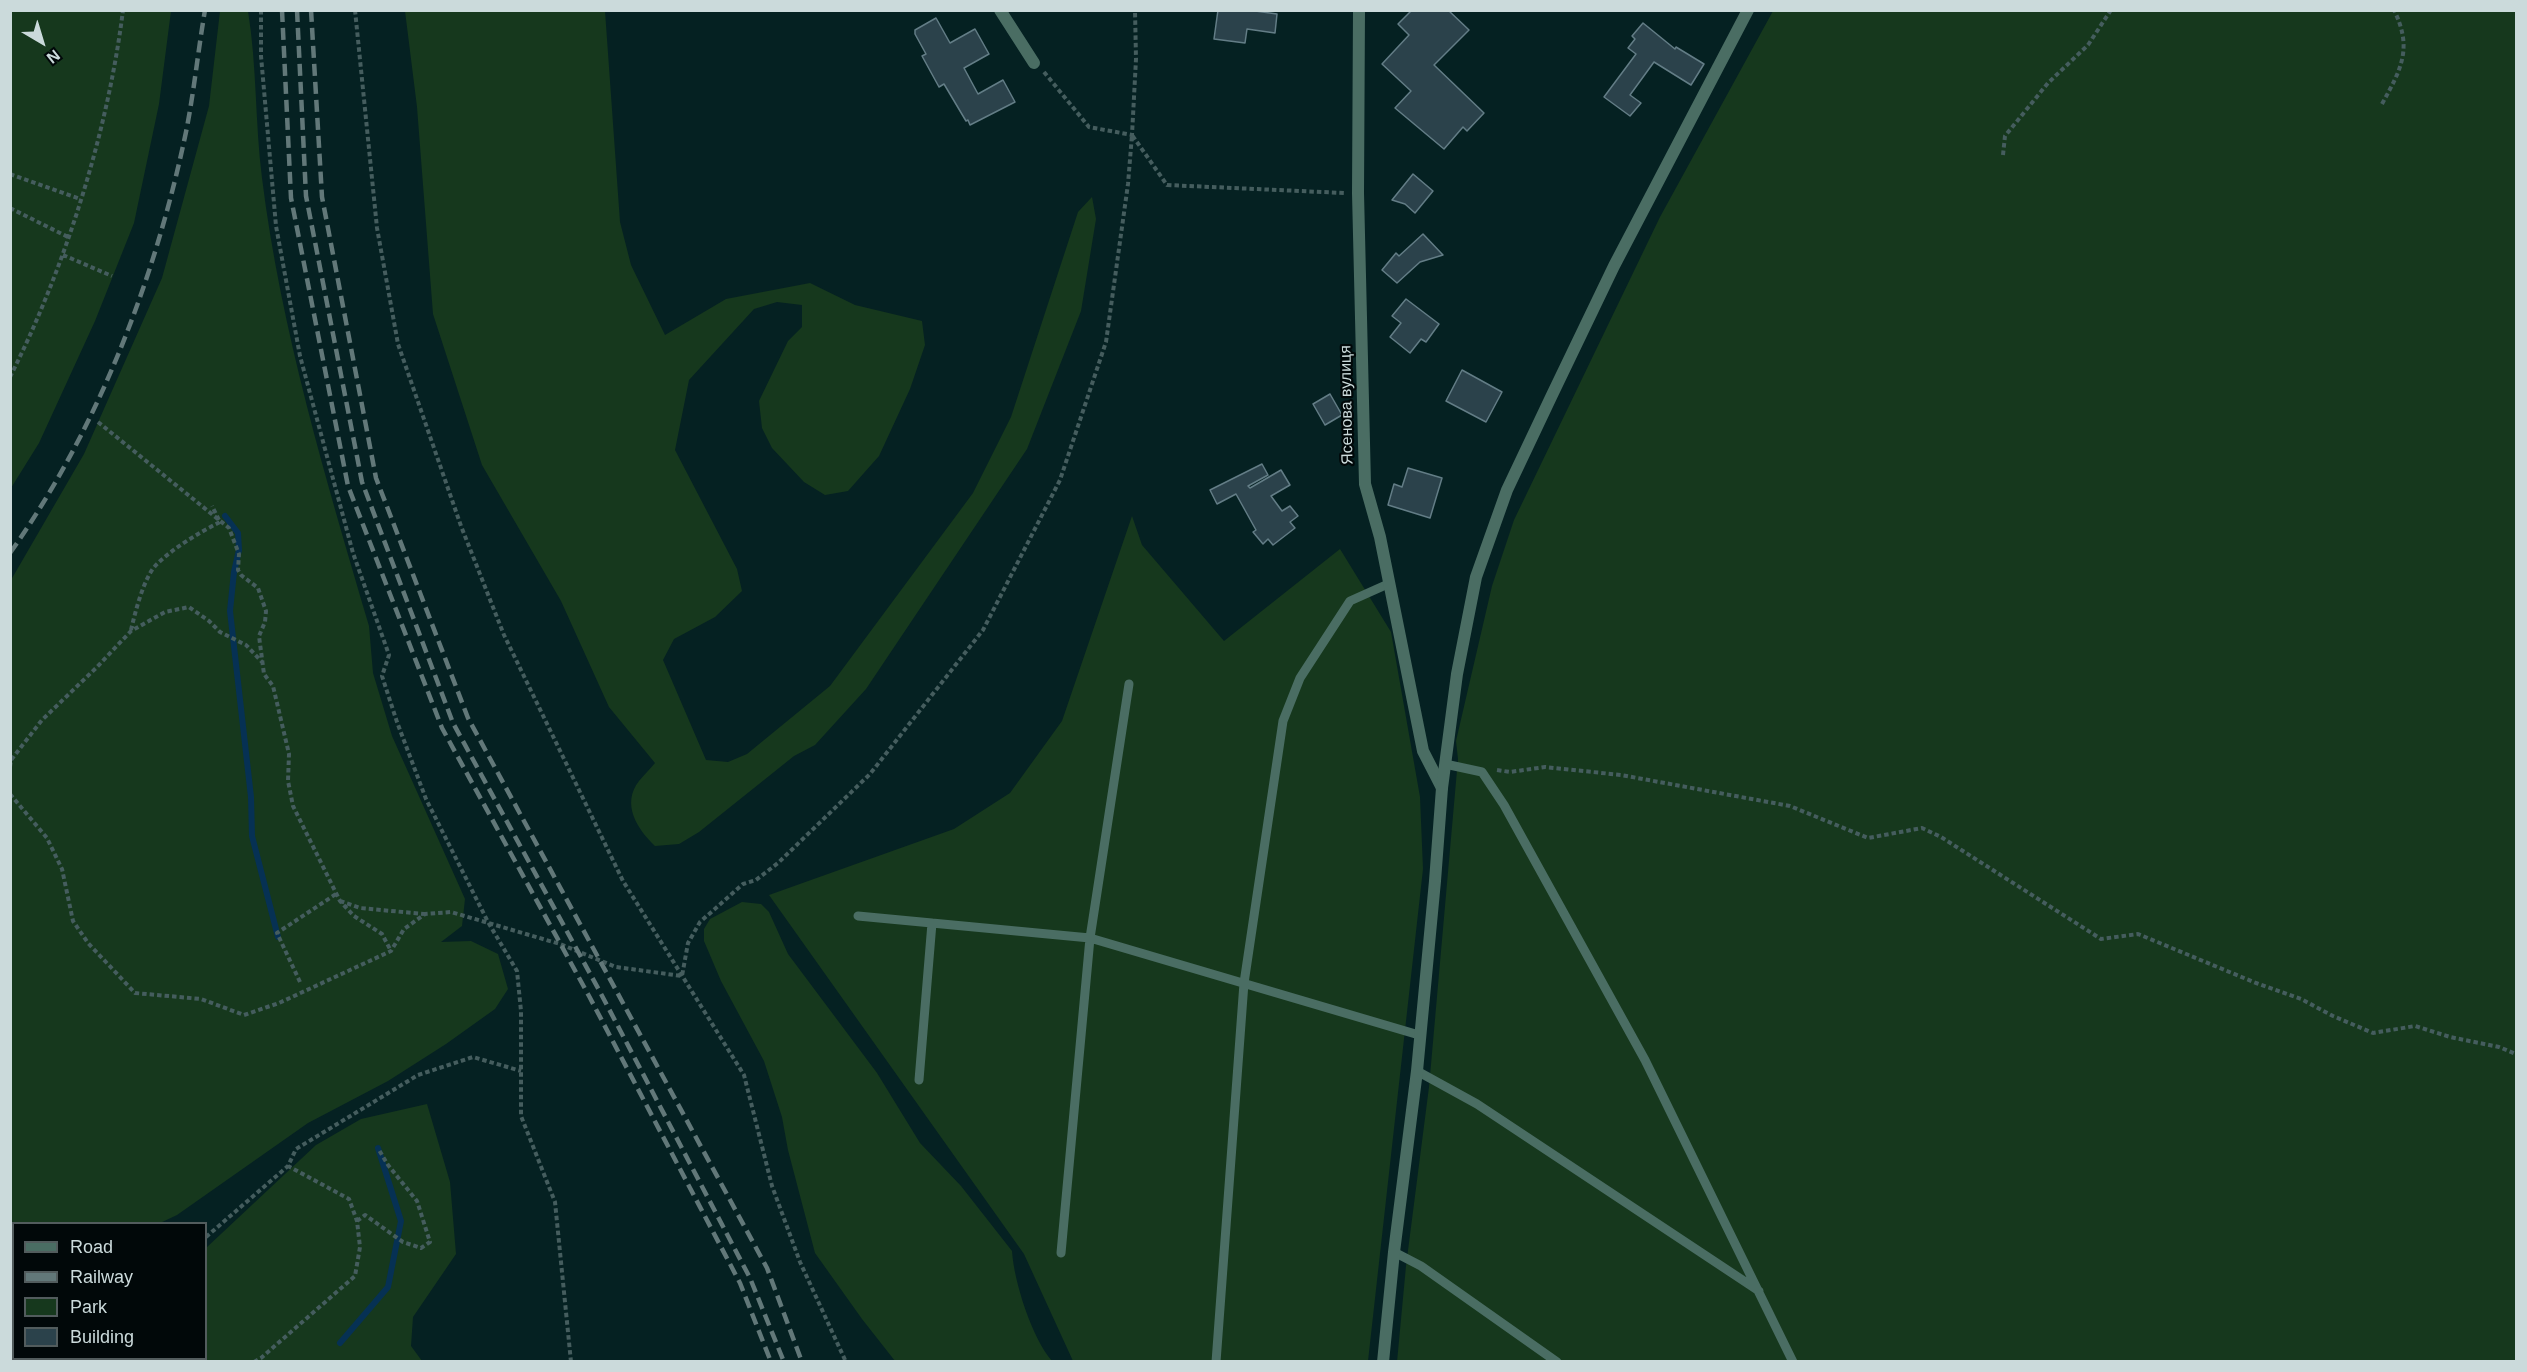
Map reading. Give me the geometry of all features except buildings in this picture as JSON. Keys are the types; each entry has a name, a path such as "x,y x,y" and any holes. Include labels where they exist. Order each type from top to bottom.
{"street":[{"path":"1000,10 1035,63"},
{"name":"Ясенова вулиця","path":"1359,10 1358,193 1365,484 1380,537 1423,751 1442,788"},
{"path":"1383,1362 1394,1252 1417,1071 1436,881 1442,788 1457,674 1476,577 1507,490 1614,266 1748,10"}],"lane":[{"path":"1216,1362 1244,984 1283,721 1300,678 1350,601 1388,584"},
{"path":"1061,1253 1090,938 1130,684"},
{"path":"1445,764 1482,772 1510,815 1645,1060 1793,1362"},
{"path":"858,916 1090,938 1419,1035"},
{"path":"919,1080 932,923"},
{"path":"1417,1071 1477,1104 1759,1291"},
{"path":"1394,1252 1421,1266 1557,1362"}],"path":[{"path":"10,377 29,341 62,255 80,199 117,56 123,10"},
{"path":"261,10 261,56 276,226 300,356 353,553 389,655 382,676 397,722 426,799 488,922 517,971 521,1011 521,1116 555,1202 571,1362"},
{"path":"355,10 377,228 398,344 460,526 504,635 623,881 744,1075 772,1186 800,1262 846,1362"},
{"path":"682,976 688,943 700,922 743,884 756,880 778,863 870,774 984,630 1060,480 1106,342 1128,184 1136,59 1135,10"},
{"path":"2003,155 2005,136 2048,83 2088,45 2111,10"},
{"path":"2382,104 2400,71 2406,44 2394,10"},
{"path":"1035,63 1058,87 1089,127 1132,135 1167,185 1358,193"},
{"path":"10,174 80,199"},
{"path":"10,208 68,237"},
{"path":"62,255 112,276"},
{"path":"98,422 229,528 238,554 238,570 258,588 264,600 265,622 259,636 262,663 264,674 273,686 286,740 289,754 288,781 293,806 340,901 354,916 382,934 391,951"},
{"path":"212,506 220,522"},
{"path":"130,631 136,605 155,565 203,531 220,522"},
{"path":"10,767 11,760 42,720 96,668 130,631 165,612 189,607 230,639 246,645 262,663"},
{"path":"1470,769 1478,766 1510,772 1545,767 1621,776 1790,806 1868,838 1922,828 1941,837 2101,939 2138,934 2301,999 2373,1033 2415,1026 2450,1037 2499,1047 2517,1054"},
{"path":"10,794 47,838 62,869 73,921 88,943 135,993 201,999 244,1016 279,1003 391,951 404,929 425,914"},
{"path":"300,982 277,933 336,894"},
{"path":"340,901 360,908 425,914 450,912 560,944 616,967 682,976"},
{"path":"207,1236 288,1166 296,1149 418,1075 473,1057 521,1071"},
{"path":"357,1221 365,1215 404,1242 421,1248 430,1242 417,1201 379,1150"},
{"path":"254,1362 355,1276 360,1247 357,1221 349,1199 288,1166"}],"green space":[{"path":"10,11 171,11 159,104 134,223 95,321 39,443 11,488"},
{"path":"220,11 248,11 262,178 270,235 306,404 369,626 373,673 392,736 465,899 462,926 441,942 471,941 498,954 508,989 495,1009 446,1044 388,1081 308,1123 177,1215 162,1222 12,1222 11,1298 11,580 84,454 162,278 209,106"},
{"path":"405,11 605,11 620,222 631,265 665,335 726,299 810,283 855,305 922,321 925,345 910,389 879,456 848,491 825,495 804,482 772,448 762,428 759,401 788,341 802,327 802,305 777,302 754,309 689,380 675,450 737,569 742,591 715,617 674,639 663,660 706,760 728,762 747,754 830,686 973,493 1011,417 1078,212 1092,197 1096,219 1081,311 1027,449 866,689 815,745 794,756 699,832 679,844 655,846 637,824 631,807 631,798 639,781 655,763 609,707 561,601 482,465 433,314 417,107"},
{"path":"1773,11 2516,11 2516,1361 1397,1362 1406,1266 1429,1087 1458,759 1456,741 1492,586 1514,520 1660,217"},
{"path":"1132,516 1142,545 1224,641 1340,549 1391,632 1420,797 1423,869 1368,1361 1073,1361 1024,1254 769,895 954,829 1010,793 1062,721"},
{"path":"742,902 761,904 769,912 788,954 877,1073 920,1143 961,1186 1012,1251 1016,1278 1025,1309 1038,1338 1052,1361 895,1361 815,1253 788,1150 782,1117 764,1061 721,981 704,941 704,929 710,919"},
{"path":"427,1104 450,1182 456,1254 413,1317 411,1346 422,1361 11,1361 12,1356 12,1360 207,1360 207,1247 316,1145 361,1119"}],"waterway":[{"path":"225,516 238,533 239,550 230,611 251,797 252,836 278,937"},
{"path":"340,1343 388,1287 401,1221 378,1148"}],"railway":[{"path":"10,553 42,505 70,456 96,404 140,298 158,243 186,132 205,10"},
{"path":"282,10 291,198 348,486 442,728 589,996 740,1283 771,1362"},
{"path":"297,10 306,196 362,482 453,723 599,990 750,1278 784,1362"},
{"path":"311,10 322,197 376,478 468,718 767,1268 802,1362"}]}
